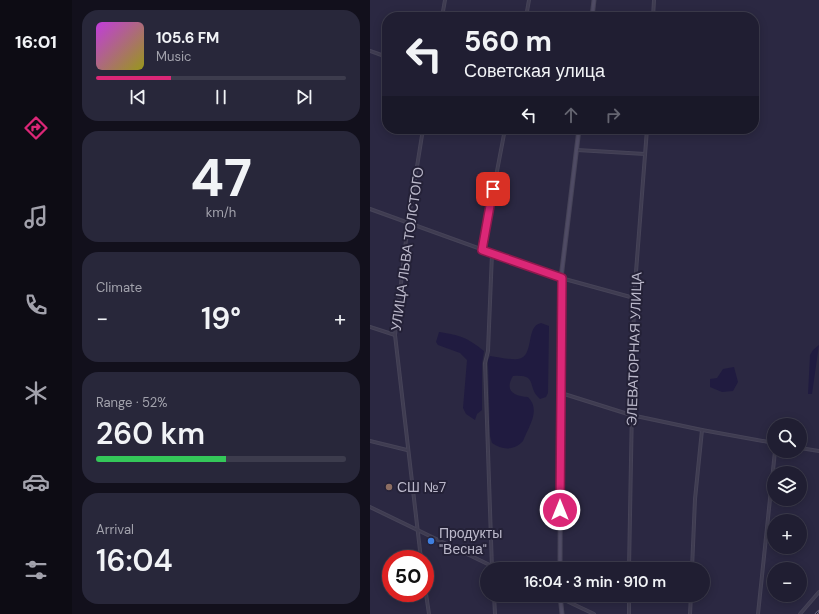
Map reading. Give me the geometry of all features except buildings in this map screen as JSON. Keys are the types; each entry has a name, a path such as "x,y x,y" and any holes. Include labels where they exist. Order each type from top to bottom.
{"main road":[{"path":"593,12 594,0"},
{"path":"560,562 562,278 578,134"},
{"path":"561,602 562,614"}],"street":[{"path":"443,12 445,0"},
{"path":"527,12 529,0"},
{"path":"653,12 654,0"},
{"path":"370,51 382,55"},
{"name":"УЛИЦА ЛЬВА ТОЛСТОГО","path":"420,550 407,450 395,335 408,223 422,134"},
{"path":"482,250 503,134"},
{"name":"ЭЛЕВАТОРНАЯ УЛИЦА","path":"629,562 634,298 647,134"},
{"path":"576,150 646,154"},
{"path":"370,209 562,278 634,298"},
{"path":"492,253 488,351 485,363 492,562"},
{"path":"370,327 395,335"},
{"path":"560,392 631,415 767,442"},
{"path":"692,562 694,501 702,430"},
{"path":"370,442 407,450"},
{"path":"807,449 819,451"},
{"path":"758,614 774,458"},
{"path":"370,507 482,562"},
{"path":"800,614 819,592"},
{"path":"427,602 429,614"},
{"path":"494,602 495,614"},
{"path":"571,602 594,614"},
{"path":"629,602 629,614"},
{"path":"690,614 691,602"}],"shaded area":[{"path":"541,323 549,326 548,393 546,397 540,399 529,379 521,376 513,376 510,381 510,389 515,394 528,397 534,407 534,413 531,424 523,441 516,447 500,447 492,443 490,436 488,360 490,356 511,359 523,357 529,348 533,330 536,325"},
{"path":"439,332 453,334 463,338 484,351 482,364 482,410 477,414 475,420 466,414 463,408 467,360 460,353 438,345 436,342"},
{"path":"819,345 812,394 808,394 810,355"},
{"path":"734,367 738,382 733,391 722,392 710,387 710,379 717,378 723,369"}],"railway":[{"path":"816,614 819,611"}],"place":[{"name":"СШ №7","path":"389,487"},
{"name":"Продукты \"Весна\"","path":"431,541"}],"route":[{"path":"493,189 482,250 562,278 560,510"}]}
